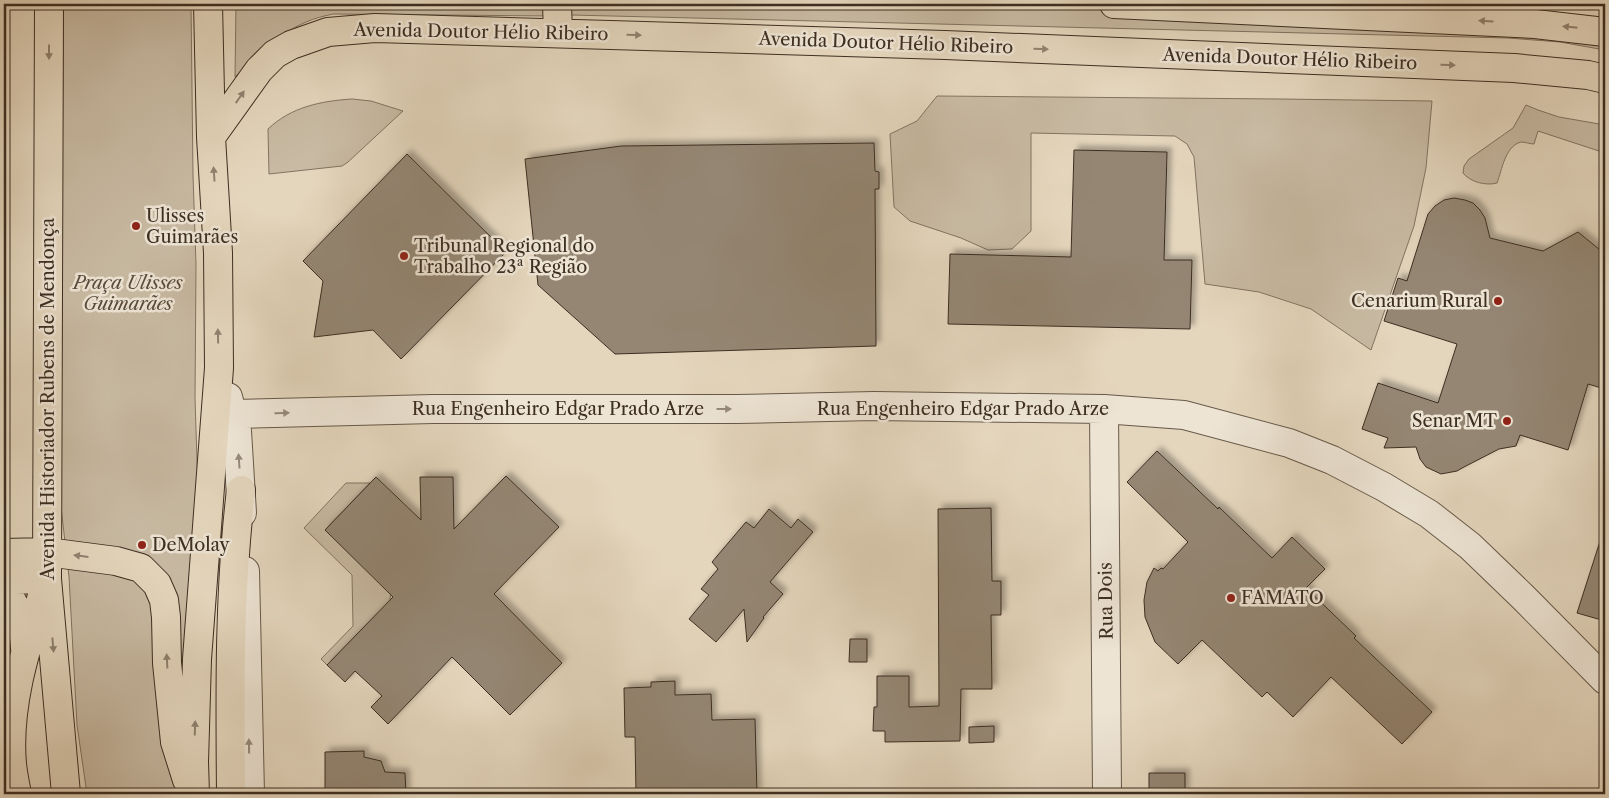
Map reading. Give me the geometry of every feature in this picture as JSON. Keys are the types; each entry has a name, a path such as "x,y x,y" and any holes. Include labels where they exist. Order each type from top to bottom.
{"main road":[{"name":"Avenida Historiador Rubens de Mendonça","path":"49,4 47,579 66,794"},
{"path":"208,4 211,137 218,253 219,368 225,417 223,604 230,697"},
{"path":"557,4 558,33"},
{"path":"1114,4 1535,24 1605,32"},
{"name":"Avenida Doutor Hélio Ribeiro","path":"211,137 259,70 275,54 290,45 328,32 375,28 945,45 1514,68 1605,79"},
{"path":"193,794 197,659 225,417"},
{"path":"231,794 230,697 235,538 241,490"},
{"path":"4,553 47,552 129,563 141,568 156,584 164,600 167,663 175,742 193,794"},
{"path":"4,580 47,579 25,652 12,720 12,763 17,794"},
{"path":"4,589 11,598 18,613 24,635 25,652"}],"street":[{"name":"Rua Engenheiro Edgar Prado Arze","path":"225,417 434,409 727,409 874,406 1104,408 1184,415 1289,443 1332,460 1384,487 1429,514 1470,546 1605,680"},
{"name":"Rua Dois","path":"1104,408 1107,794"},
{"path":"225,417 237,431 241,490 250,794"}],"green space":[{"name":"Praça Ulisses Guimarães","path":"63,4 191,4 196,264 195,398 198,493 187,794 87,794 77,725 69,577 61,507"},
{"path":"236,4 553,4 552,16 333,14 309,21 286,33 259,53 235,77"},
{"path":"571,4 802,8 837,4 922,4 1499,22 1605,33 1605,50 1560,42 1508,38 571,15"},
{"path":"937,96 1432,101 1426,168 1414,226 1371,350 1311,309 1259,292 1205,284 1194,157 1187,144 1175,136 1031,133 1031,231 1012,249 988,250 961,238 910,221 894,207 890,134 917,121"},
{"path":"352,99 371,101 403,111 342,166 269,174 268,129 286,115 307,106 329,101"},
{"path":"1526,105 1559,117 1605,125 1605,153 1538,131 1534,144 1521,142 1511,148 1497,183 1478,182 1466,176 1463,173 1464,166 1469,159 1513,128"},
{"path":"346,483 370,483 325,530 391,592 392,606 376,615 327,665 321,659 353,626 352,575 304,528"}],"building":[{"path":"874,143 875,171 879,172 879,189 875,189 876,346 615,354 538,285 525,159 621,146"},
{"path":"1074,150 1167,152 1164,260 1192,260 1190,329 948,324 950,254 1071,257"},
{"name":"Tribunal Regional do Trabalho 23ª Região","path":"407,154 506,252 401,359 373,330 314,337 323,281 303,261"},
{"name":"Cenarium Rural","path":"1454,198 1473,203 1480,210 1485,218 1490,238 1543,251 1578,232 1605,254 1605,374 1601,388 1588,384 1568,450 1520,435 1516,446 1499,449 1457,471 1441,474 1426,467 1420,459 1416,447 1384,448 1388,438 1362,429 1378,383 1438,403 1457,344 1384,321 1398,278 1407,281 1428,214 1444,200"},
{"name":"FAMATO","path":"1157,451 1272,558 1292,537 1325,569 1306,588 1356,636 1354,638 1432,712 1402,744 1331,677 1293,717 1267,692 1262,697 1202,640 1178,664 1155,642 1145,617 1144,600 1147,582 1154,568 1158,571 1161,568 1163,569 1188,542 1127,482"},
{"path":"506,476 559,527 494,594 562,663 510,715 452,657 388,724 371,707 382,696 355,671 345,682 327,665 393,597 325,530 376,477 421,520 420,477 453,477 454,529"},
{"path":"991,508 992,581 1001,581 1001,615 991,615 992,689 961,689 960,741 885,742 885,731 873,731 874,707 877,707 877,676 909,676 909,707 939,706 938,509"},
{"path":"769,509 791,528 798,519 813,532 770,582 783,594 763,617 747,642 744,609 716,642 689,619 709,595 701,589 718,569 712,562 746,522 754,528"},
{"path":"1602,535 1605,535 1605,621 1577,613"},
{"path":"850,639 867,639 867,662 849,662"},
{"path":"675,681 675,695 711,694 712,720 755,719 757,794 636,794 635,737 625,737 624,688 651,687 651,682"},
{"path":"994,726 994,742 969,743 969,727"},
{"path":"364,751 364,757 381,761 385,772 405,773 406,794 325,794 325,752"},
{"path":"1149,773 1185,773 1185,794 1149,794"}],"place":[{"name":"Ulisses Guimarães","path":"136,226"},
{"name":"Tribunal Regional do Trabalho 23ª Região","path":"404,256"},
{"name":"Cenarium Rural","path":"1498,301"},
{"name":"Senar MT","path":"1507,421"},
{"name":"DeMolay","path":"142,545"},
{"name":"FAMATO","path":"1231,598"}]}
